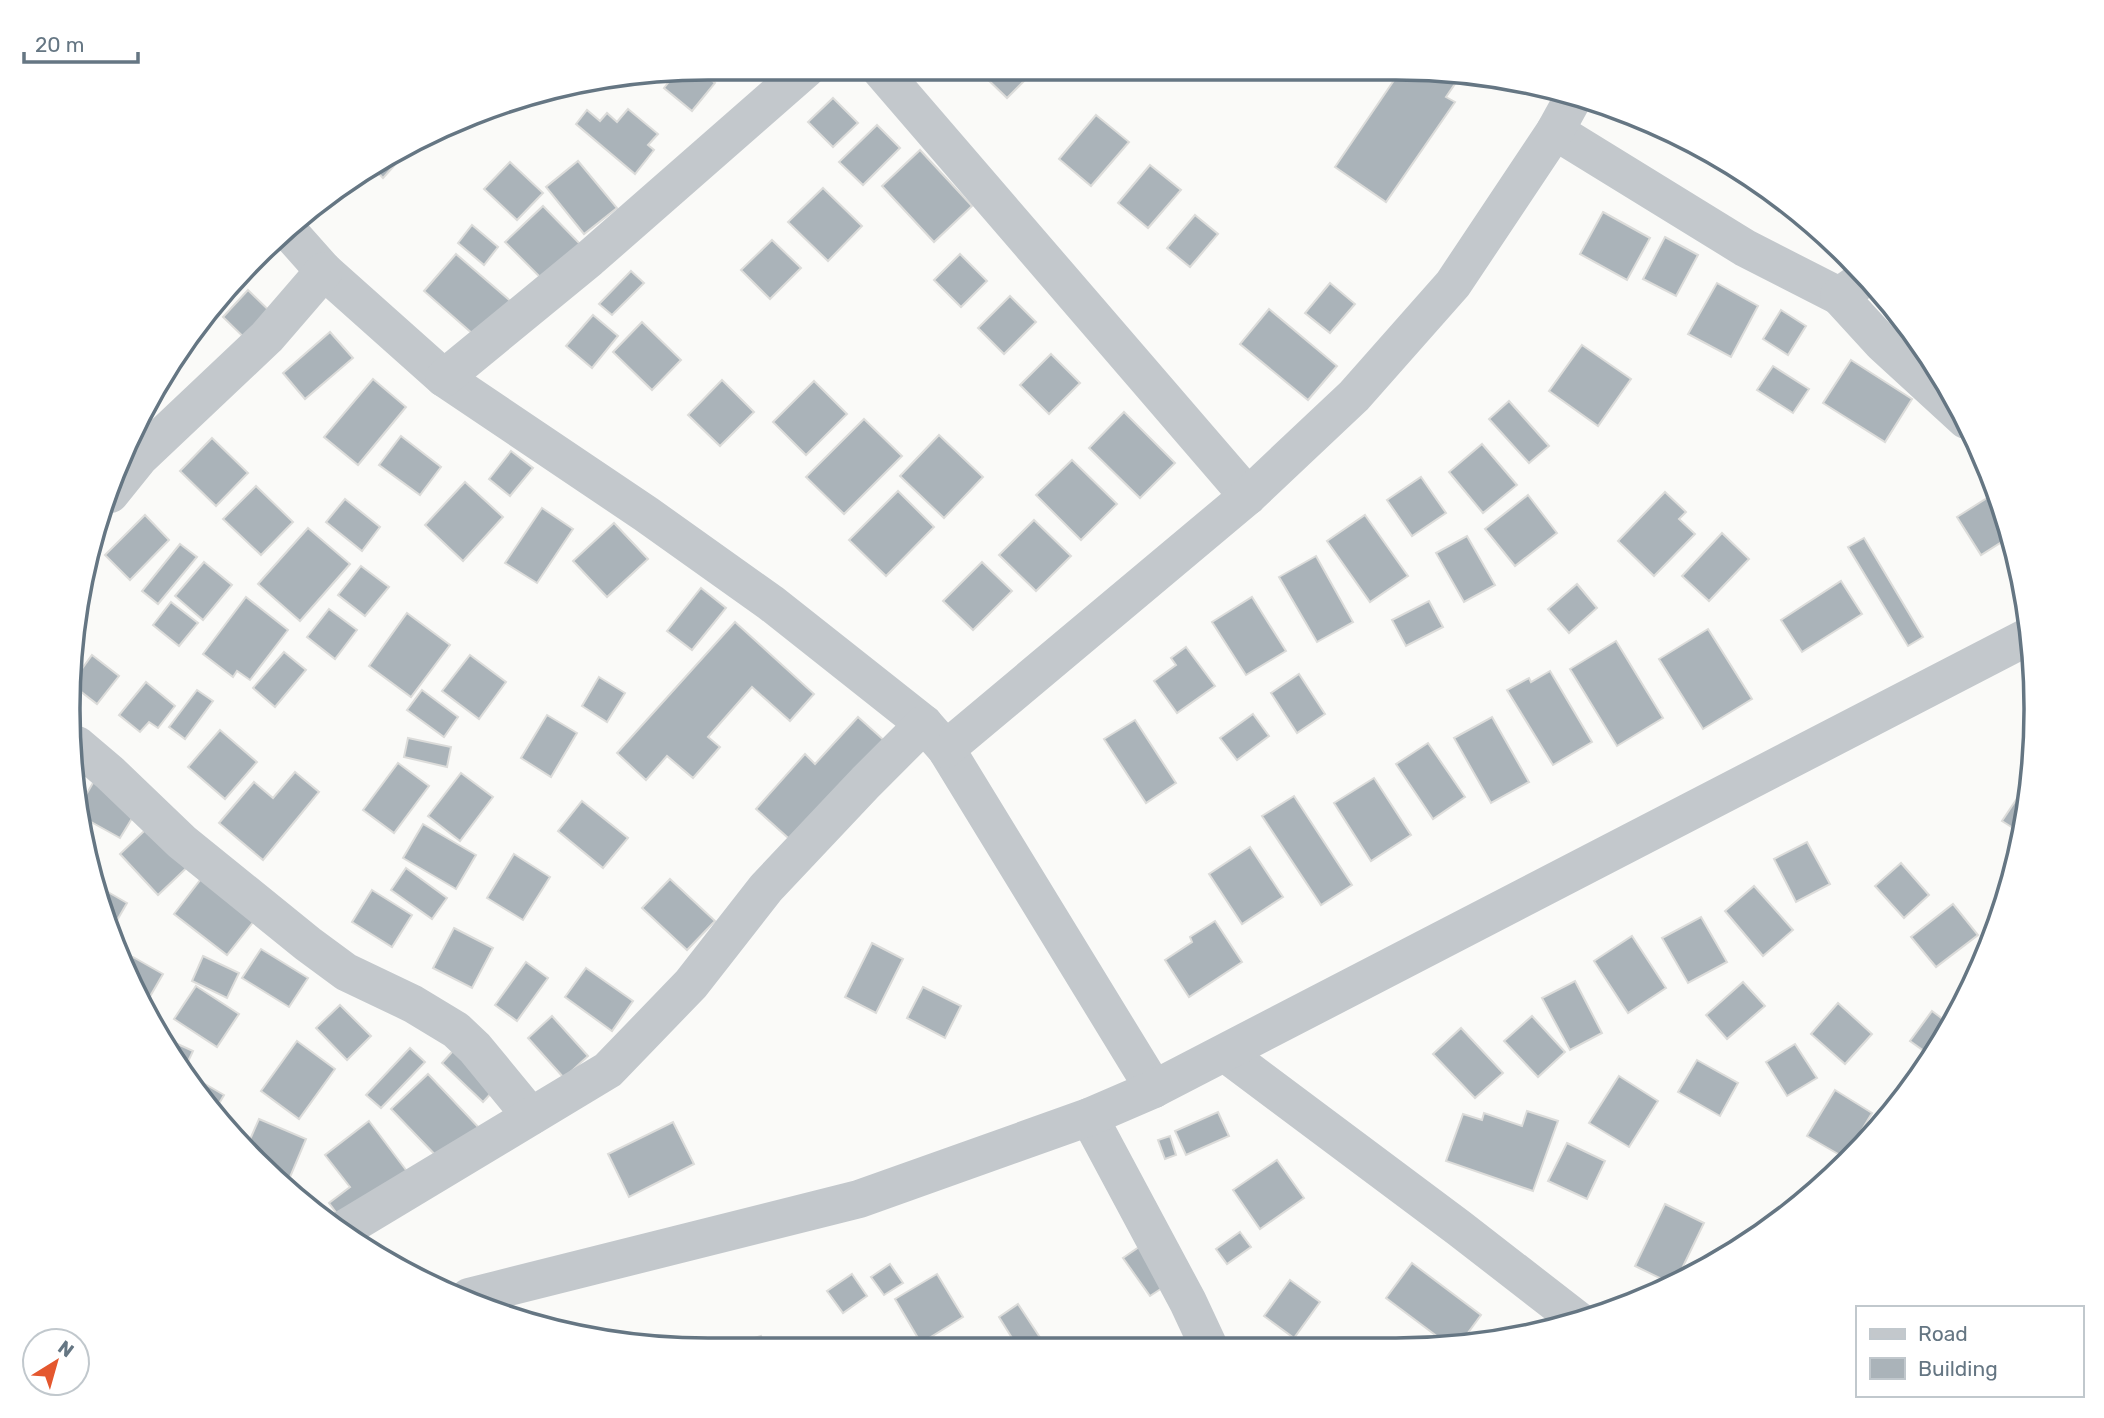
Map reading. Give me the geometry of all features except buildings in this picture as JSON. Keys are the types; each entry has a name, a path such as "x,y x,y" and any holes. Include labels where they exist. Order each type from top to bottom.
{"street":[{"path":"444,378 589,259 793,80"},
{"path":"889,80 1248,496"},
{"path":"351,1225 608,1070 691,984 766,888 866,782 935,736 1248,496 1354,396 1453,284 1563,117 1745,248 1852,287 1882,343 1939,396"},
{"path":"294,237 324,271 444,378 646,514 771,603 935,736 1154,1089"},
{"path":"126,475 139,458 267,337 324,271"},
{"path":"480,1294 859,1199 1089,1117 1154,1089 1226,1053 2019,641"},
{"path":"82,749 182,842 307,944 346,972 413,1004 456,1030 475,1048 531,1116"},
{"path":"1226,1053 1568,1313"},
{"path":"1089,1117 1205,1338"}]}
